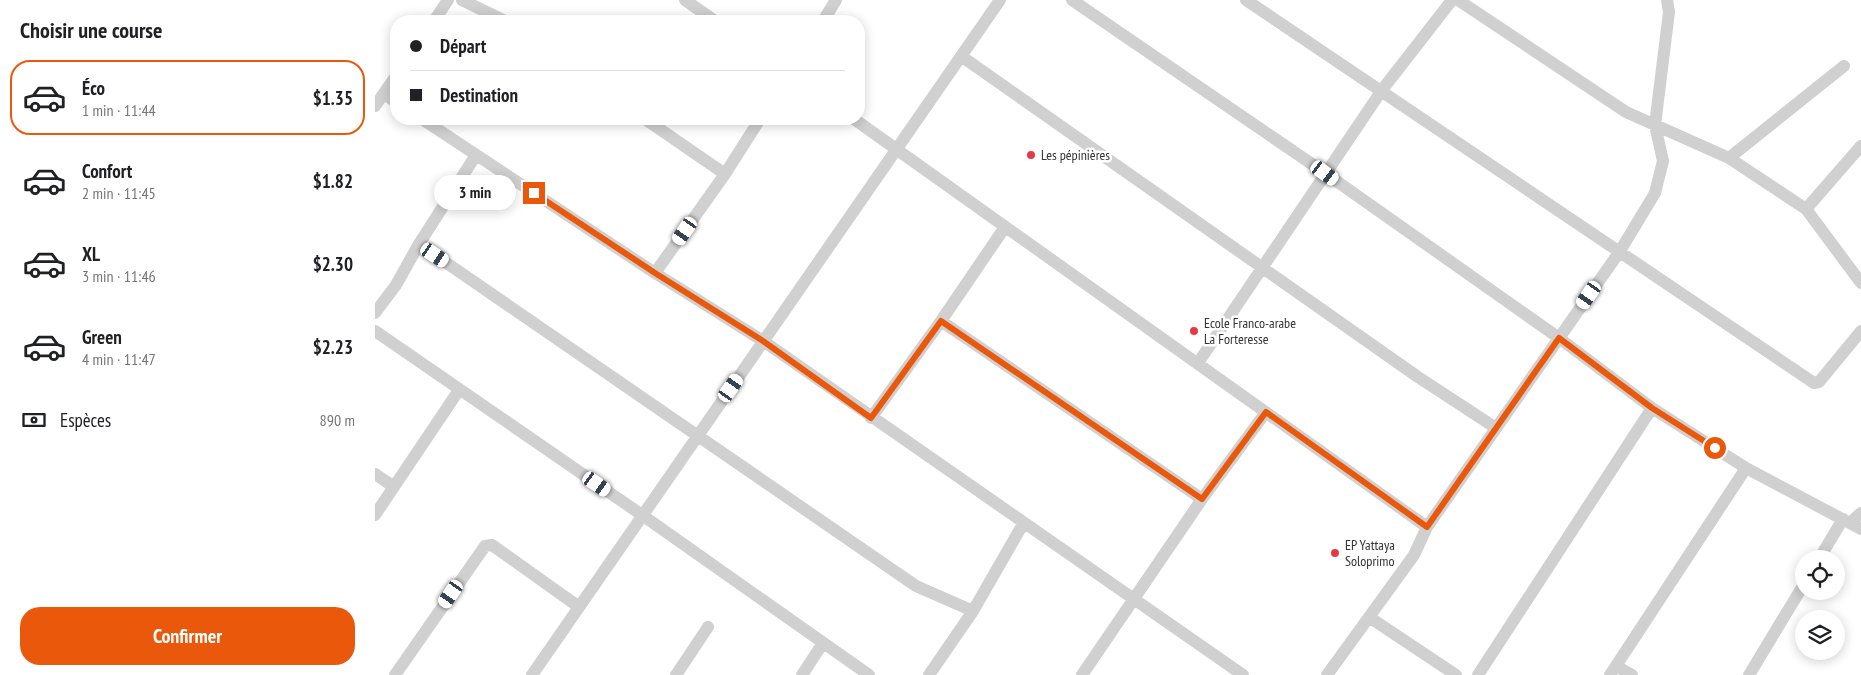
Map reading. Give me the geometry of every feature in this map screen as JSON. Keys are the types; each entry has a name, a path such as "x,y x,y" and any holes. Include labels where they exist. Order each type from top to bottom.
{"street":[{"path":"438,15 448,0"},
{"path":"462,0 493,15"},
{"path":"685,0 706,15"},
{"path":"827,15 836,0"},
{"path":"532,675 1000,0"},
{"path":"1072,0 1325,173 1559,338 1652,408 1746,468 1851,523"},
{"path":"1247,0 1814,383 1819,382 1861,331"},
{"path":"1198,363 1382,90 1452,0"},
{"path":"1458,0 1626,112 1729,158 1806,209 1861,283"},
{"path":"1327,675 1413,555 1427,527 1619,252 1655,193 1663,161 1655,125 1669,12 1667,0"},
{"path":"961,56 1418,377 1496,428"},
{"path":"1729,158 1844,66"},
{"path":"375,106 390,85"},
{"path":"384,94 390,98"},
{"path":"431,125 655,273 763,341 1023,524 1243,675"},
{"path":"654,125 725,174"},
{"path":"655,273 725,174 756,125"},
{"path":"863,125 1427,527"},
{"path":"1806,209 1861,146"},
{"path":"375,313 396,284 419,244 476,155"},
{"path":"871,418 941,321 1005,227"},
{"path":"419,244 916,586 973,611"},
{"path":"941,321 1202,499"},
{"path":"375,331 869,675"},
{"path":"375,515 459,390"},
{"path":"1478,675 1652,408"},
{"path":"1082,675 1202,499 1266,412"},
{"path":"1632,675 1613,670 1746,468"},
{"path":"375,474 394,487"},
{"path":"1827,550 1861,513"},
{"path":"929,675 973,611 1023,524"},
{"path":"395,675 488,544 579,606"},
{"path":"1749,675 1795,599"},
{"path":"1369,616 1456,675"},
{"path":"676,675 708,627"},
{"path":"802,675 823,643"}],"place":[{"name":"Les pépinières","path":"1031,155"},
{"name":"Ecole Franco-arabe La Forteresse","path":"1194,331"},
{"name":"EP Yattaya Soloprimo","path":"1335,553"}],"route":[{"path":"534,193 655,273 763,341 871,418 941,321 1202,499 1266,412 1427,527 1559,338 1652,408 1715,448"}]}
